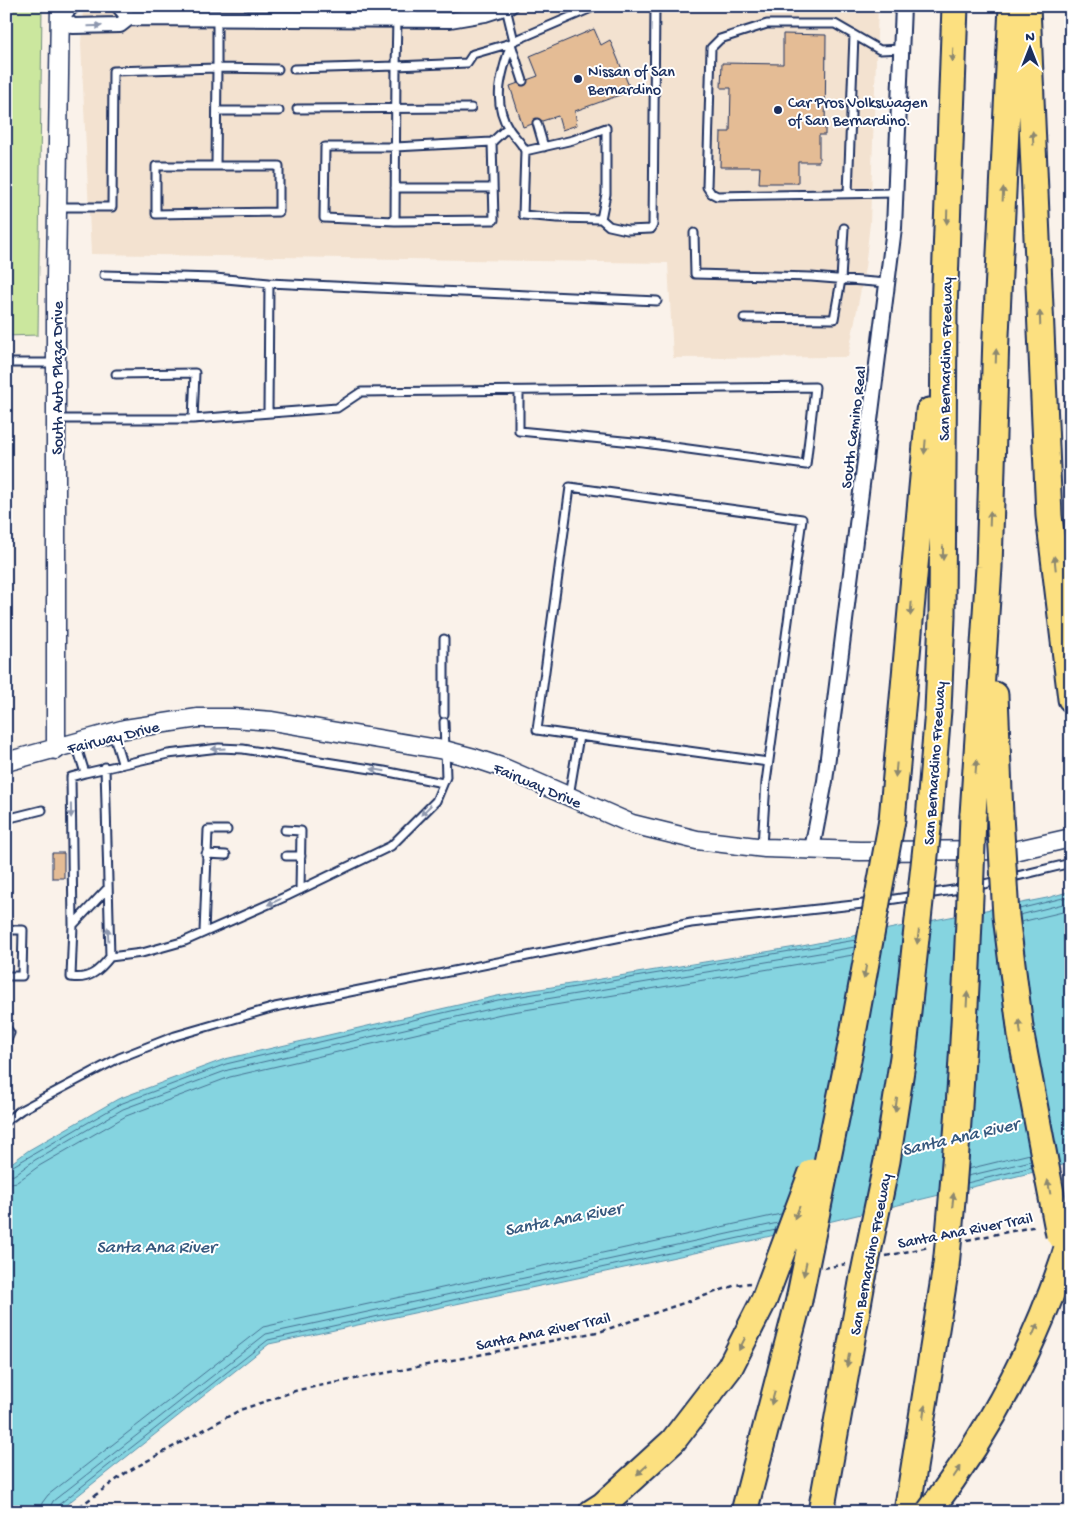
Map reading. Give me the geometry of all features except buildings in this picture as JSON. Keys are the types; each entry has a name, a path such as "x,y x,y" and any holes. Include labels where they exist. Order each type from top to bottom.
{"highway":[{"name":"San Bernardino Freeway","path":"821,1512 857,1270 888,1161 919,928 929,819 938,710 942,616 944,312 955,6"},
{"path":"907,1512 959,1130 967,987 973,815 989,567 996,335 1012,6"},
{"path":"1027,6 1050,516 1071,699"},
{"path":"744,1512 799,1300 850,1050 892,820 930,391 944,312"},
{"path":"989,567 1006,916 1021,1035 1057,1226 1071,1278"},
{"path":"592,1512 603,1506 673,1441 730,1368 760,1291 810,1180 850,1050"},
{"path":"929,1512 971,1452 1020,1366 1056,1280 1071,1236"}],"street":[{"path":"119,6 130,18"},
{"name":"South Camino Real","path":"812,849 826,781 887,284 896,192 903,6"},
{"path":"64,10 73,26 120,25 130,18 217,18 358,13 397,19 413,13 450,20 485,14 508,7"},
{"name":"South Auto Plaza Drive","path":"56,750 57,207 64,10"},
{"name":"Fairway Drive","path":"6,762 113,733 190,719 232,718 272,721 444,750 504,768 632,824 697,840 762,847 812,849 1018,850 1071,838"}],"lane":[{"path":"294,68 466,63 473,54 513,42 596,6"},
{"path":"513,42 499,83 499,102 508,128 521,141 525,150 523,215 601,219 609,226 627,230 651,229 653,225 654,6"},
{"path":"508,7 513,42 523,81"},
{"path":"216,166 217,18"},
{"path":"395,221 397,19"},
{"path":"896,192 716,196 711,193 707,187 711,48 720,39 767,24 835,24 880,50 902,49"},
{"path":"848,193 854,35"},
{"path":"57,207 112,207 114,71 216,68 278,69"},
{"path":"297,109 472,108"},
{"path":"216,111 279,111"},
{"path":"537,123 544,147"},
{"path":"492,142 494,220 395,221 324,218 325,147 396,147 492,142 508,128"},
{"path":"525,150 573,140 606,128 606,194 601,219"},
{"path":"156,166 216,166 279,166 279,212 156,214 156,166"},
{"path":"395,188 493,188"},
{"path":"744,318 834,319 841,280 844,228"},
{"path":"694,233 696,274 841,280 887,284"},
{"path":"104,275 215,278 269,283 657,301"},
{"path":"268,412 269,283"},
{"path":"6,363 56,363"},
{"path":"116,374 195,373 193,419"},
{"path":"56,419 193,419 337,408 361,392 815,387 806,465 644,443 519,431 519,391"},
{"path":"762,847 768,762 802,519 570,487 537,730 768,762"},
{"path":"110,957 142,953 185,940 300,890 391,846 436,801 446,777 444,750 444,639"},
{"path":"113,733 122,763"},
{"path":"569,797 578,736"},
{"path":"76,744 85,773"},
{"path":"105,767 106,890 110,957 98,972 80,978 72,977 71,777 105,767 122,763 219,748 243,749 384,770 443,783"},
{"path":"6,819 42,810"},
{"path":"204,932 208,830 227,830"},
{"path":"285,830 301,831 300,890"},
{"path":"206,854 226,855"},
{"path":"286,856 301,856"},
{"path":"6,1121 21,1110 119,1058 175,1036 275,1008 691,923 826,909 947,892 1071,863"},
{"path":"73,925 106,890"},
{"path":"6,930 23,930 22,976 6,976"},
{"path":"6,1028 10,1033 6,1042"}],"path":[{"name":"Santa Ana River Trail","path":"964,1240 1039,1226"},
{"name":"Santa Ana River Trail","path":"878,1257 941,1256"},
{"path":"821,1268 857,1270"},
{"name":"Santa Ana River Trail","path":"72,1512 127,1472 240,1410 298,1390 602,1331 736,1286 760,1291"}],"shaded area":[{"path":"83,6 878,6 870,223 865,268 848,357 673,358 668,263 91,254 81,44"}],"green space":[{"path":"6,6 42,6 38,335 6,336"}],"water":[{"name":"Santa Ana River","path":"1071,891 1071,1163 750,1241 269,1344 57,1512 6,1512 6,1167 29,1150 118,1099 225,1059 497,996 802,946 1047,898"}],"place":[{"name":"Nissan of San Bernardino","path":"578,79"},
{"name":"Car Pros Volkswagen of San Bernardino.","path":"778,110"}]}
